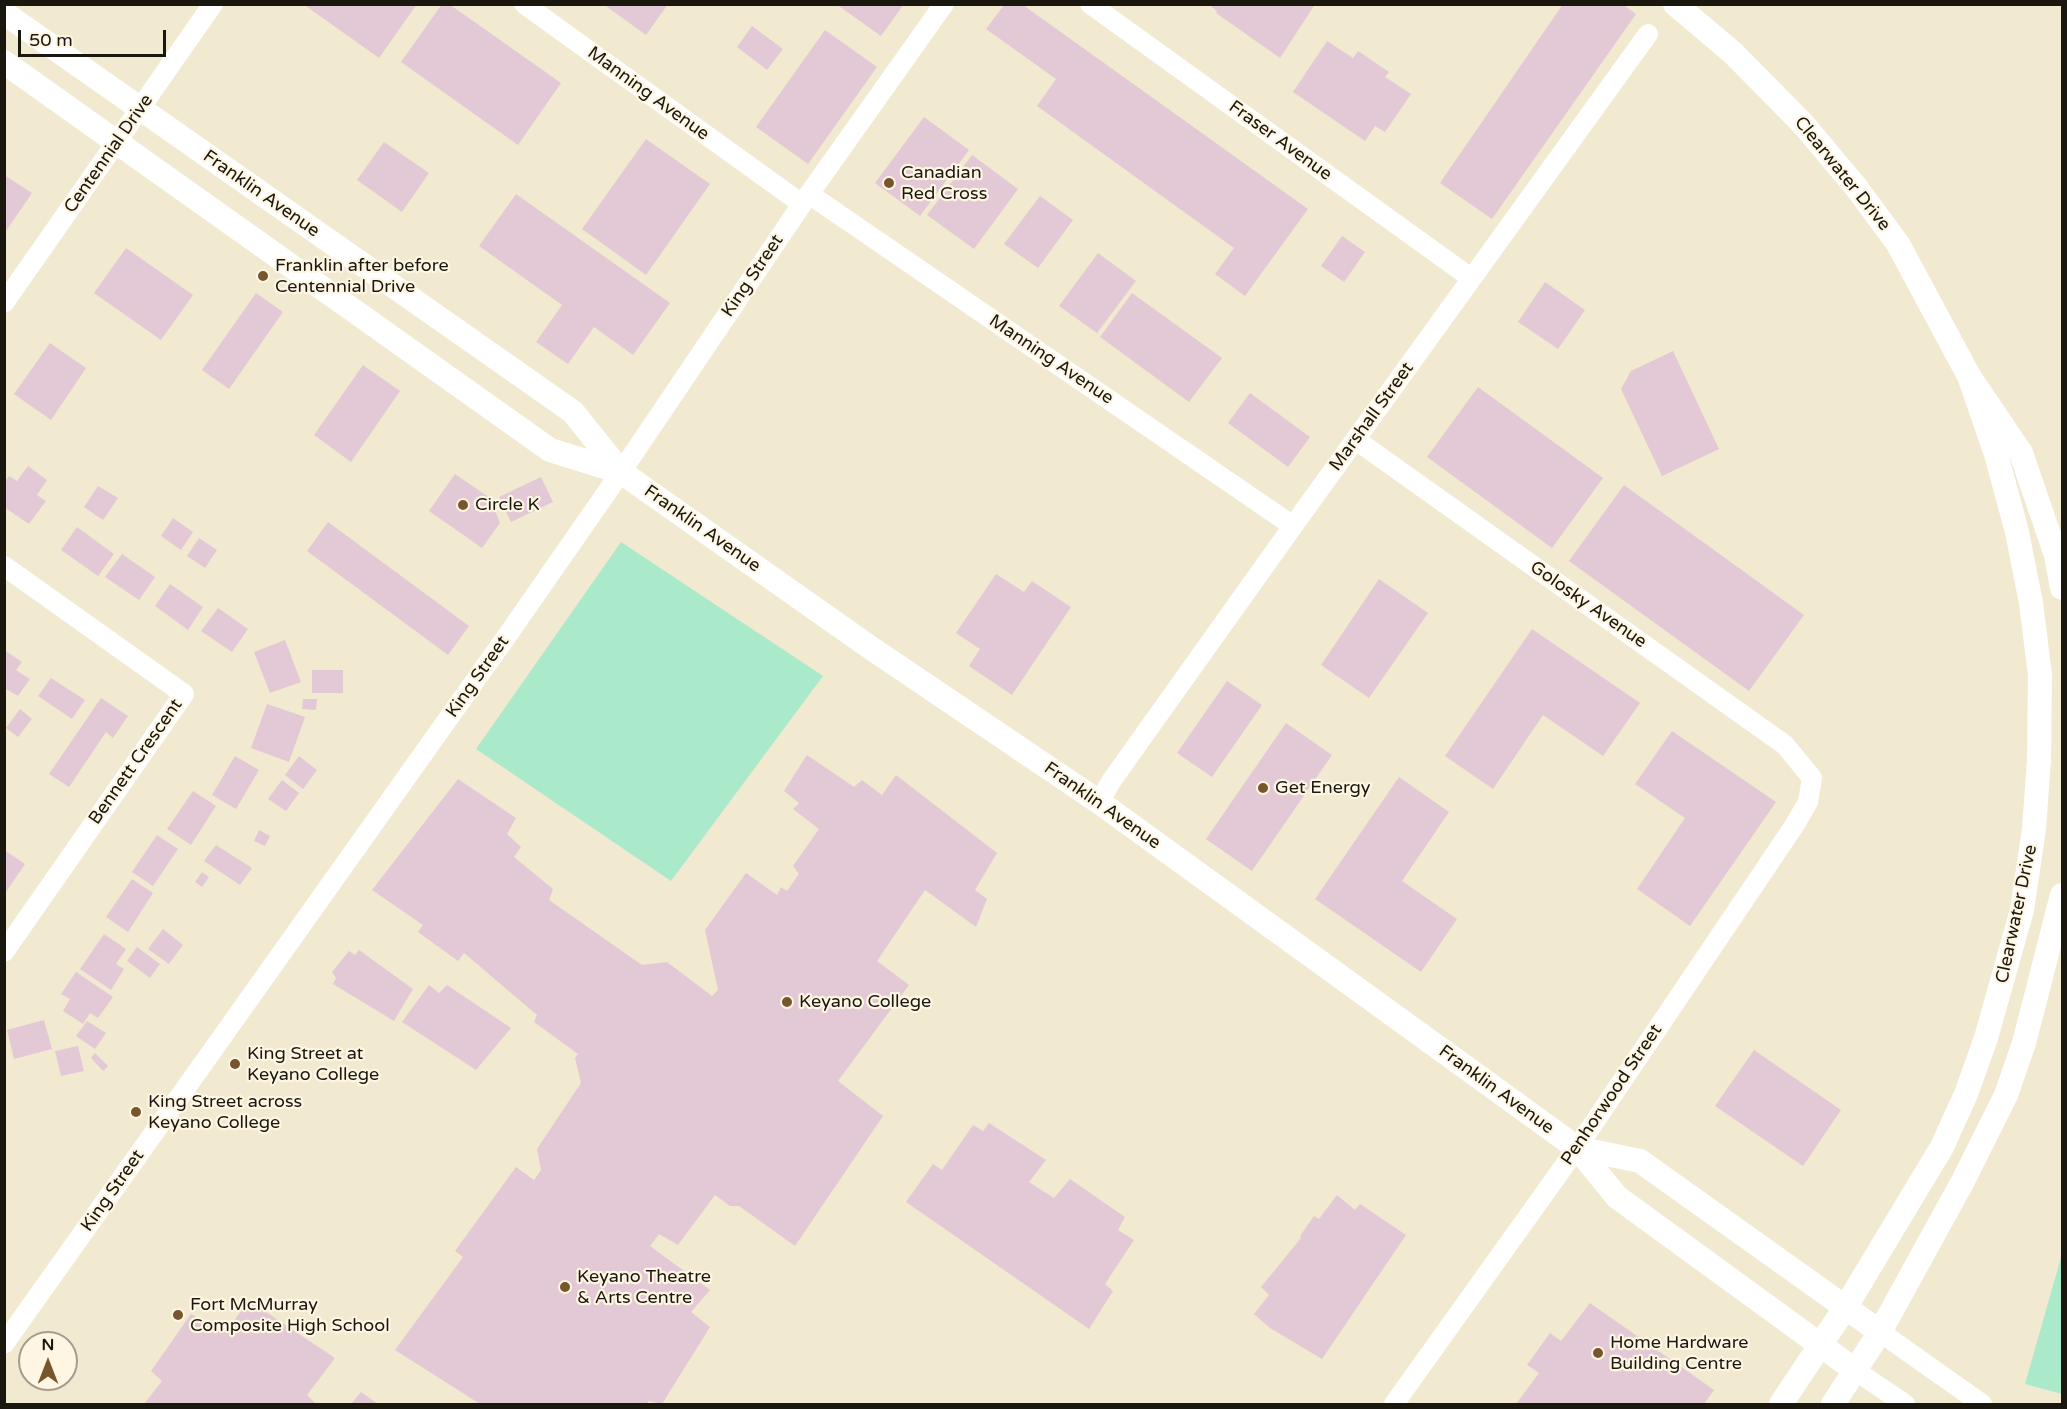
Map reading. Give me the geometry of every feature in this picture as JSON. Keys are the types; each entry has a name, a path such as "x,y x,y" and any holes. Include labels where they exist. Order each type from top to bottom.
{"main road":[{"name":"Clearwater Drive","path":"1675,4 1749,68 1803,124 1856,187 1898,244 1969,376 2021,453 2056,555 2062,588"},
{"name":"Franklin Avenue","path":"4,13 573,412 621,472 868,646 1099,802 1577,1148 1617,1197 1856,1371"},
{"name":"Franklin Avenue","path":"4,62 550,450 621,472"},
{"name":"Clearwater Drive","path":"1781,1404 1821,1347 1942,1147 1966,1094 2006,970 2022,909 2034,829 2039,760 2040,675 2031,603 2018,532 1996,454 1969,376"},
{"name":"Clearwater Drive","path":"1833,1404 1880,1332 1963,1181 2006,1095 2024,1043 2062,895"},
{"name":"Franklin Avenue","path":"1577,1148 1640,1161 1880,1332"}],"street":[{"name":"Centennial Drive","path":"4,303 213,4"},
{"name":"Manning Avenue","path":"524,4 805,199 1293,526"},
{"name":"King Street","path":"4,1344 621,472 805,199 944,4"},
{"name":"Fraser Avenue","path":"1090,4 1471,278"},
{"name":"Marshall Street","path":"1099,802 1293,526 1648,34"},
{"name":"Golosky Avenue","path":"1356,440 1785,746 1812,778"},
{"name":"Bennett Crescent","path":"4,566 184,694 4,952"},
{"name":"Penhorwood Street","path":"1394,1404 1577,1148 1794,826 1808,802 1812,778"},
{"name":"Franklin Avenue","path":"1880,1332 1982,1404"},
{"name":"Franklin Avenue","path":"1856,1371 1905,1404"}],"green space":[{"path":"621,542 823,676 671,881 476,749"},
{"path":"2062,1254 2062,1394 2025,1384"}],"building":[{"path":"303,4 417,4 379,58"},
{"path":"442,4 449,4 561,83 518,145 401,62"},
{"path":"603,4 668,4 646,35"},
{"path":"836,4 904,4 881,36"},
{"path":"1208,4 1312,4 1314,6 1280,58 1216,13 1217,11"},
{"path":"1563,4 1622,4 1636,14 1492,219 1440,183"},
{"path":"1004,5 1023,5 1308,209 1245,296 1215,274 1234,248 1037,106 1056,79 986,29"},
{"path":"752,26 783,49 767,70 737,47"},
{"path":"825,30 877,67 808,164 756,127"},
{"path":"1327,41 1353,58 1358,51 1389,72 1385,77 1411,94 1385,132 1375,126 1365,141 1293,92"},
{"path":"924,117 969,150 920,216 875,183"},
{"path":"646,139 710,184 646,275 582,229"},
{"path":"384,142 429,173 402,212 357,180"},
{"path":"972,155 1018,189 974,249 927,215"},
{"path":"4,175 32,193 4,234"},
{"path":"516,194 670,303 633,355 594,327 568,364 536,342 562,305 479,246"},
{"path":"1040,196 1073,220 1038,268 1004,244"},
{"path":"1342,236 1365,252 1344,282 1321,266"},
{"path":"126,248 193,295 161,340 94,293"},
{"path":"1098,253 1136,281 1097,333 1059,306"},
{"path":"1545,282 1585,310 1558,349 1518,322"},
{"path":"256,293 283,312 229,389 202,370"},
{"path":"1132,293 1222,358 1189,402 1100,337"},
{"path":"50,343 86,368 51,420 14,394"},
{"path":"1673,351 1719,449 1662,476 1621,389 1631,371"},
{"path":"363,365 400,391 351,462 314,435"},
{"path":"1478,387 1603,478 1552,548 1427,457"},
{"path":"1250,393 1310,437 1288,467 1228,423"},
{"path":"28,466 47,480 37,495 46,501 29,524 4,507 4,483 9,476 17,481"},
{"name":"Circle K","path":"455,474 490,498 500,523 482,548 429,511"},
{"path":"541,477 553,502 511,522 499,497"},
{"path":"1624,485 1804,615 1749,691 1569,561"},
{"path":"98,486 118,498 103,520 84,507"},
{"path":"173,518 193,532 181,550 161,536"},
{"path":"328,522 469,626 448,655 307,551"},
{"path":"77,527 114,554 98,576 61,550"},
{"path":"199,538 217,550 205,568 187,556"},
{"path":"122,554 155,577 139,600 105,577"},
{"path":"996,574 1024,592 1032,581 1071,607 1012,695 969,666 980,649 956,633"},
{"path":"1379,579 1428,613 1369,698 1321,665"},
{"path":"170,584 203,607 188,630 155,606"},
{"path":"218,608 248,629 232,652 201,631"},
{"path":"1532,629 1640,703 1603,756 1543,715 1493,789 1445,756"},
{"path":"285,640 301,682 270,693 254,652"},
{"path":"4,650 22,662 16,670 30,679 18,696 4,688"},
{"path":"312,670 343,670 343,693 312,693"},
{"path":"51,678 85,700 72,719 38,696"},
{"path":"1227,681 1262,705 1212,777 1177,753"},
{"path":"101,698 128,716 113,738 106,732 69,787 49,774"},
{"path":"303,699 317,699 316,710 302,709"},
{"path":"267,704 305,717 289,762 251,748"},
{"path":"20,709 32,719 18,737 6,728"},
{"path":"1286,723 1332,755 1252,871 1206,839"},
{"path":"1672,731 1776,802 1690,926 1637,889 1685,818 1635,784"},
{"path":"807,755 854,787 862,780 882,795 896,775 997,853 975,890 987,899 976,927 925,890 877,961 909,985 838,1081 883,1116 795,1246 739,1206 730,1206 715,1195 678,1245 659,1234 650,1246 710,1290 691,1312 710,1327 662,1404 649,1401 646,1404 480,1404 395,1350 463,1257 455,1251 516,1167 534,1180 541,1170 537,1149 581,1083 575,1058 578,1054 534,1022 537,1015 464,953 458,961 418,932 423,925 372,890 458,779 516,818 507,834 521,847 514,857 553,889 549,900 642,965 667,962 712,996 718,990 705,930 746,873 777,895 781,887 787,891 799,874 793,866 819,829 793,809 799,803 784,791"},
{"path":"235,756 259,770 236,809 212,795"},
{"path":"299,756 317,770 303,789 285,775"},
{"path":"1399,777 1449,812 1402,881 1457,919 1421,972 1315,899"},
{"path":"282,780 299,793 286,811 268,799"},
{"path":"193,791 216,806 191,845 167,829"},
{"path":"259,830 270,836 265,846 254,841"},
{"path":"157,835 178,849 153,886 132,872"},
{"path":"216,845 252,868 240,885 204,861"},
{"path":"4,850 25,864 4,895"},
{"path":"202,872 209,877 202,887 195,882"},
{"path":"132,879 153,893 128,932 106,917"},
{"path":"163,929 183,945 169,964 148,949"},
{"path":"104,934 126,949 116,964 124,969 111,990 80,969"},
{"path":"137,947 160,964 150,978 127,961"},
{"path":"359,950 413,989 394,1021 333,984 336,978 332,972 349,951 355,955"},
{"path":"76,972 113,997 98,1018 90,1013 83,1024 63,1011 70,999 61,994"},
{"path":"429,985 439,993 447,985 511,1028 476,1070 402,1022"},
{"path":"44,1020 52,1049 14,1059 7,1030"},
{"path":"87,1021 106,1033 95,1049 76,1036"},
{"path":"78,1046 84,1071 61,1076 55,1051"},
{"path":"1754,1050 1841,1110 1803,1166 1715,1106"},
{"path":"95,1053 108,1066 103,1071 91,1058"},
{"path":"989,1123 1046,1160 1029,1182 1054,1198 1070,1179 1125,1217 1118,1230 1134,1240 1105,1284 1113,1291 1089,1329 906,1202 933,1164 942,1170 973,1125 983,1131"},
{"path":"1337,1195 1355,1210 1360,1204 1406,1235 1322,1359 1270,1328 1254,1314 1269,1295 1261,1287 1301,1238 1300,1236 1314,1216 1319,1219"},
{"path":"248,1300 335,1358 307,1395 316,1404 144,1404 162,1381 151,1371 191,1314 226,1333"},
{"name":"Home Hardware Building Centre","path":"1590,1303 1714,1390 1704,1404 1516,1404 1539,1373 1527,1365 1550,1333 1561,1341"},
{"path":"361,1392 378,1404 351,1404"}],"place":[{"name":"Canadian Red Cross","path":"889,183"},
{"name":"Franklin after before Centennial Drive","path":"263,276"},
{"name":"Circle K","path":"463,505"},
{"name":"Get Energy","path":"1263,788"},
{"name":"Keyano College","path":"787,1002"},
{"name":"King Street at Keyano College","path":"235,1064"},
{"name":"King Street across Keyano College","path":"136,1112"},
{"name":"Keyano Theatre & Arts Centre","path":"565,1287"},
{"name":"Fort McMurray Composite High School","path":"178,1315"},
{"name":"Home Hardware Building Centre","path":"1598,1353"}]}
